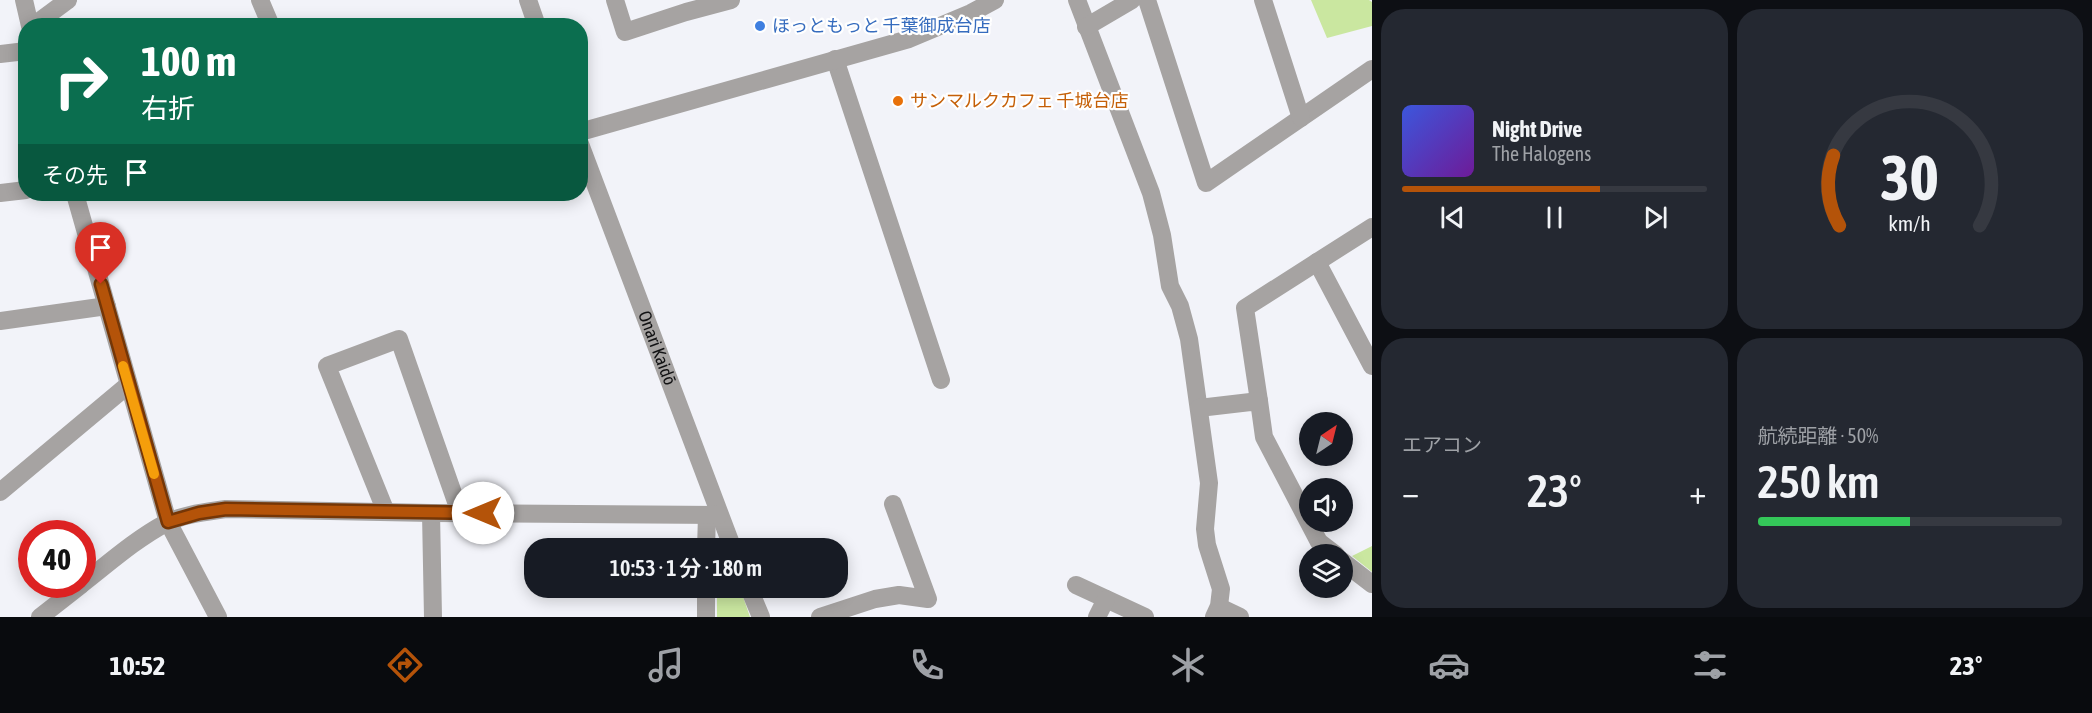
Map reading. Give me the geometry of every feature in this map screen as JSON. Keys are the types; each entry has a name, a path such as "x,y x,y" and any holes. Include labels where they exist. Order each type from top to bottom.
{"street":[{"path":"24,0 29,18"},
{"path":"42,18 68,0"},
{"path":"260,0 268,18"},
{"path":"528,0 534,18"},
{"path":"615,0 625,32 684,6 731,0"},
{"path":"588,130 909,39 971,13 995,0"},
{"path":"1077,0 1151,194 1162,235 1170,286 1180,306 1189,339 1209,483 1205,529 1221,588 1217,612 1240,617"},
{"path":"1086,27 1132,0"},
{"path":"1147,0 1206,183 1372,69"},
{"path":"1263,0 1301,118"},
{"path":"0,54 18,52"},
{"path":"835,59 941,380"},
{"name":"Onari Kaidō","path":"588,166 713,515 727,538"},
{"path":"0,193 18,191"},
{"path":"77,201 168,522 218,617"},
{"path":"1322,544 1264,437 1245,308 1372,227"},
{"path":"1317,262 1372,366"},
{"path":"0,321 107,306"},
{"path":"386,512 327,366 399,339 460,513"},
{"path":"0,492 128,385"},
{"path":"1199,408 1259,401"},
{"path":"820,617 875,599 900,596 928,599 893,504"},
{"path":"96,573 138,540 168,522 199,513 226,509 713,515 708,538"},
{"path":"431,513 433,617"},
{"path":"1353,569 1372,584"},
{"path":"1076,585 1145,617"},
{"path":"40,617 64,598"},
{"path":"706,598 706,617"},
{"path":"753,598 761,617"},
{"path":"1097,617 1106,599"}],"green space":[{"path":"1311,0 1369,0 1372,2 1372,26 1327,38"},
{"path":"1372,546 1372,572 1353,557"},
{"path":"717,598 743,598 750,617 717,617"}],"slow traffic":[{"path":"123,366 154,474"}],"place":[{"name":"ほっともっと 千葉御成台店","path":"760,26"},
{"name":"サンマルクカフェ 千城台店","path":"898,101"}],"route":[{"path":"101,284 168,522 199,513 226,509 483,513"}]}
